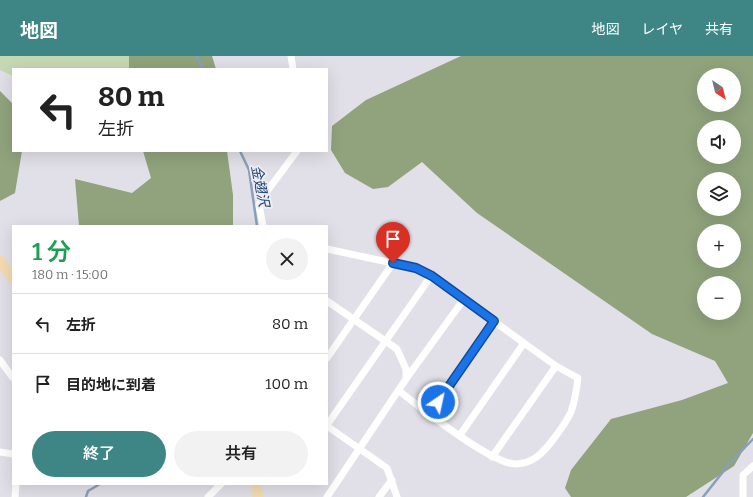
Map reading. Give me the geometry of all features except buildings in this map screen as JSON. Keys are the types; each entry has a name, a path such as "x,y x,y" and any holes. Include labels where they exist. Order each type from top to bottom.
{"main road":[{"path":"0,261 12,278"},
{"path":"256,485 258,497"}],"street":[{"path":"291,56 293,68"},
{"path":"262,225 260,205 262,198 296,152"},
{"path":"328,249 416,268 432,276 556,366 578,378 574,408 568,421 544,452 532,460 515,464 504,462 492,457 399,391"},
{"path":"328,356 393,263"},
{"path":"328,425 432,276"},
{"path":"327,497 406,379 464,298"},
{"path":"328,302 397,349 402,357 406,369 406,379"},
{"path":"430,414 494,321"},
{"path":"460,435 524,343"},
{"path":"0,360 12,377"},
{"path":"492,457 556,366"},
{"path":"328,427 387,468 397,497"},
{"path":"0,452 12,454"},
{"path":"743,497 743,475 753,466"},
{"path":"379,497 392,480"},
{"path":"15,497 16,485"},
{"path":"208,497 220,485"}],"green space":[{"path":"0,56 187,56 191,68 12,68 12,76 0,70"},
{"path":"129,56 212,56 216,68 129,68"},
{"path":"461,56 753,56 753,433 734,466 686,497 571,497 565,488 571,470 611,419 682,400 728,383 715,361 652,334 477,213 422,162 388,187 373,189 345,173 331,150 332,126 366,100"},
{"path":"0,91 12,103 12,152 22,152 15,193 0,201"},
{"path":"143,152 227,152 233,195 233,225 79,225 75,179 132,193 151,178"}],"waterway":[{"name":"金翅沢","path":"197,56 203,68"},
{"name":"金翅沢","path":"240,152 249,170 257,225"},
{"path":"703,497 730,463 753,439"},
{"name":"金翅沢","path":"86,497 88,491 98,485"}],"route":[{"path":"393,263 416,268 432,276 494,321 438,402"}]}
